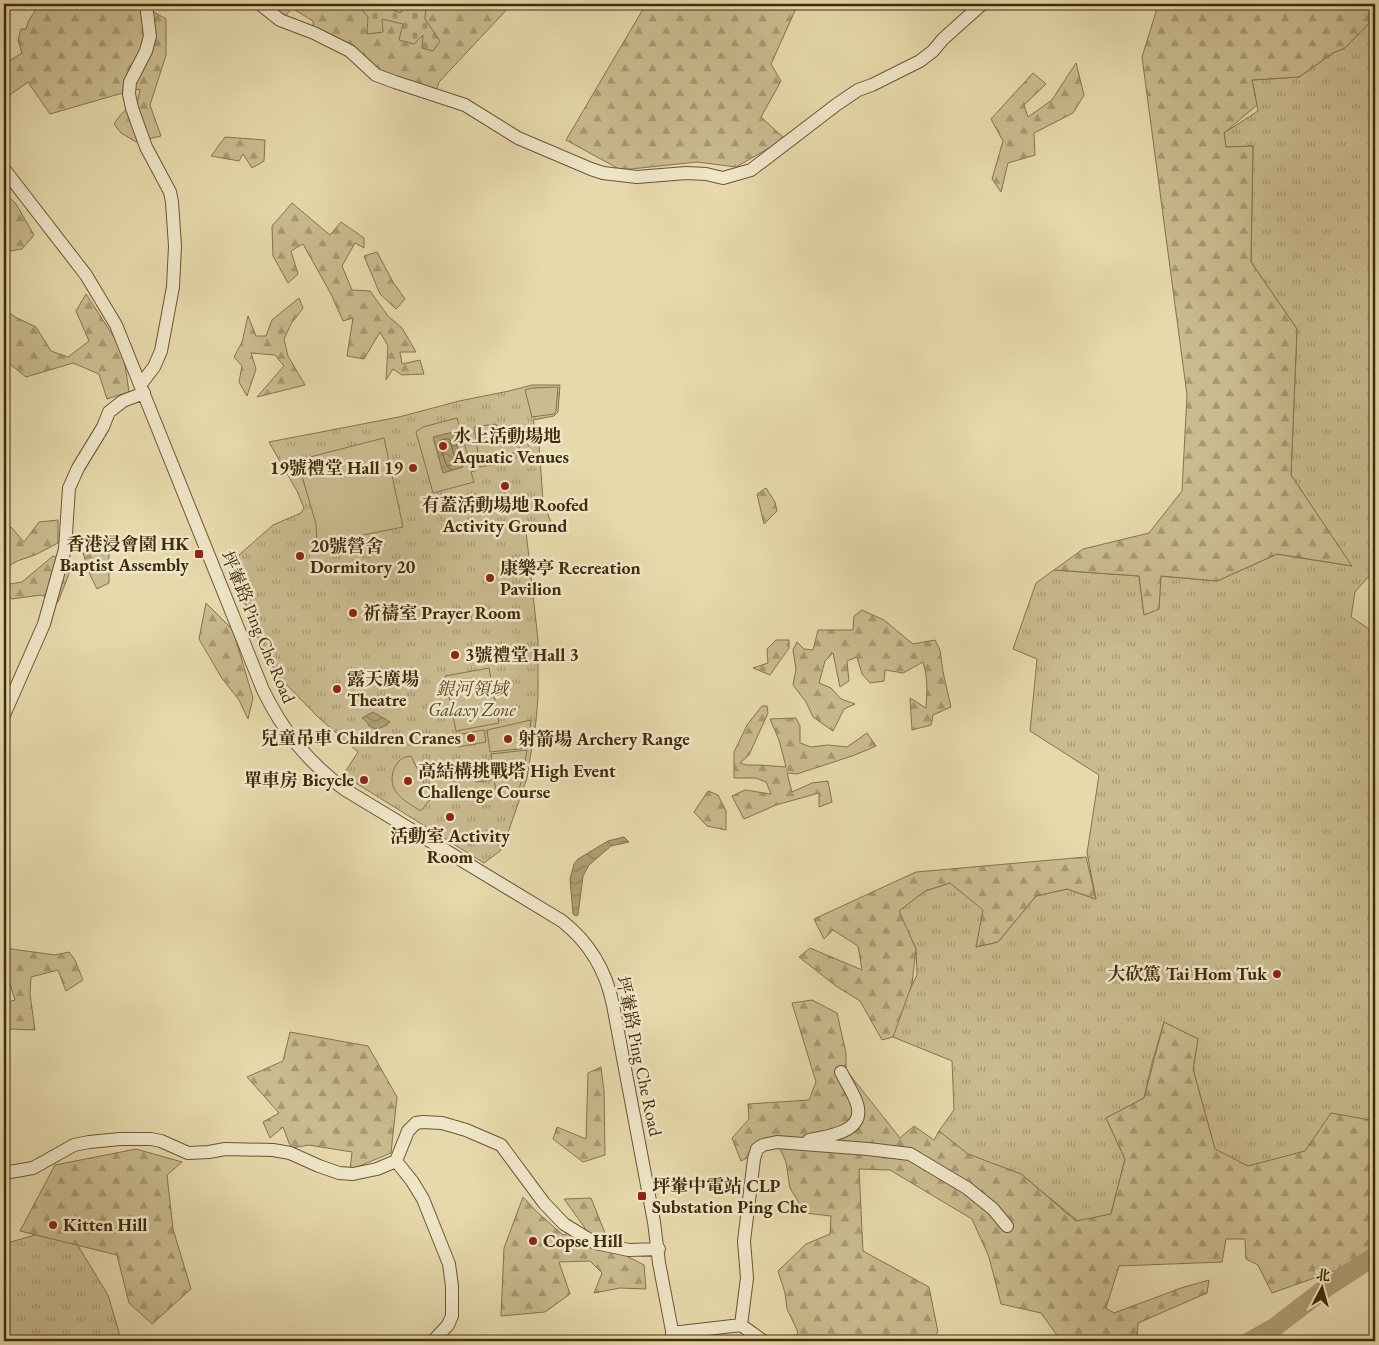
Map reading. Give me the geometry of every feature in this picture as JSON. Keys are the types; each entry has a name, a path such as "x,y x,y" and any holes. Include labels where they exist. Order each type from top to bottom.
{"street":[{"path":"4,715 47,616 65,549 69,488 78,468 103,427 109,412 142,388 154,368 161,351 174,287 175,246 170,192 146,147 130,102 130,82 146,51 150,36 146,4"},
{"path":"260,4 280,20 314,33 350,51 376,75 464,105 518,138 592,169 603,173 637,178 686,173 706,174 723,178 751,170 858,90 920,61 982,4"},
{"name":"坪輋路 Ping Che Road","path":"4,169 86,275 116,325 263,690 276,716 294,741 322,772 344,789 562,921 581,938 597,960 608,985 613,1005 659,1250 673,1337"},
{"path":"794,1143 839,1134 855,1122 858,1106 841,1072"},
{"path":"4,1174 33,1168 74,1145 120,1139 151,1139 161,1141 188,1153 226,1150 273,1150 290,1153 339,1173 353,1174 377,1169 396,1161 408,1131 416,1123 442,1123 466,1130 501,1145 544,1203 564,1224 595,1243 630,1250 659,1250"},
{"path":"741,1325 747,1278 744,1240 754,1159 762,1145 777,1142 794,1143 910,1154 967,1188 993,1209 1007,1226"},
{"path":"396,1161 423,1199 449,1264 452,1286 452,1316 448,1324 433,1341"},
{"path":"673,1337 741,1325 763,1341"}],"green space":[{"path":"34,4 149,4 152,11 166,19 166,55 150,105 161,136 136,142 121,133 114,124 126,110 137,105 140,89 50,114 28,82 4,99 4,64 22,53 18,40 21,29 26,29 29,20 37,8"},
{"path":"281,4 512,4 439,82 435,95 385,78 314,33 313,21 292,8 283,19 276,14"},
{"path":"357,4 375,4 401,13 404,4 426,4 425,19 440,41 433,51 422,48 423,35 414,44 399,40 403,24 382,19 383,32 367,34 368,17"},
{"path":"646,4 798,4 771,64 781,81 761,117 785,139 736,167 697,162 621,170 566,140"},
{"path":"1156,4 1375,4 1375,17 1345,48 1333,53 1299,77 1252,80 1257,105 1224,133 1226,147 1253,146 1251,262 1297,329 1291,475 1352,566 1277,554 1217,581 1161,576 1159,609 1144,615 1139,576 1054,570 1083,549 1149,533 1182,491 1187,395 1142,57 1156,12"},
{"path":"1375,17 1375,569 1355,592 1351,617 1369,629 1372,655 1375,658 1375,1123 1303,1154 1248,1166 1215,1150 1193,1069 1198,1039 1164,1022 1144,1098 1106,1118 1125,1159 1111,1214 1080,1223 1021,1174 960,1152 939,1131 954,1110 952,1061 893,1037 897,1015 917,975 916,949 898,911 925,891 950,883 984,910 976,947 998,942 1036,896 1067,889 1096,899 1087,853 1099,775 1030,731 1037,659 1013,649 1036,583 1054,570 1139,576 1144,615 1159,608 1160,576 1217,581 1277,554 1351,566 1291,475 1297,329 1251,262 1253,146 1226,147 1224,133 1258,111 1252,80 1299,77 1333,53 1345,48"},
{"path":"1076,63 1084,95 1073,113 1034,133 1035,155 1008,163 1001,192 992,179 1003,141 991,119 1033,73 1046,84 1024,105 1028,117 1052,100"},
{"path":"225,137 265,140 264,161 252,168 243,154 239,161 211,156"},
{"path":"4,197 9,197 16,204 34,235 22,249 4,252"},
{"path":"292,203 330,235 341,222 364,238 364,248 355,243 342,266 352,290 370,291 388,316 402,328 416,352 400,352 402,364 420,360 424,374 402,375 393,369 386,380 388,346 380,332 364,359 347,356 353,318 343,321 331,294 303,244 291,251 298,274 288,283 273,256 272,226"},
{"path":"377,252 393,282 405,299 396,309 380,294 364,256"},
{"path":"86,294 123,351 129,392 107,399 99,374 73,363 26,377 4,359 4,309 15,317 36,327 51,351 68,357 89,341 76,311"},
{"path":"299,298 303,308 291,324 284,339 288,356 305,385 257,397 284,366 275,355 251,353 256,369 247,396 239,382 242,366 234,357 242,342 248,316 256,336 266,336 272,320"},
{"path":"532,385 560,385 558,412 554,416 533,420 539,444 543,501 553,528 526,531 538,640 536,721 527,778 504,844 500,851 484,863 343,775 358,752 318,717 277,675 254,630 246,605 233,588 239,555 273,525 301,513 304,508 297,491 269,442 399,417 459,401"},
{"path":"558,387 556,411 554,414 532,417 525,390"},
{"name":"水上活動場地 Aquatic Venues","path":"457,418 469,460 474,462 477,470 471,472 474,482 433,493 416,432 423,427"},
{"path":"496,424 498,432 516,428 520,452 501,455 502,463 480,467 474,427"},
{"path":"384,438 403,527 317,544 316,524 300,469 306,458"},
{"path":"766,488 775,502 777,511 764,524 757,494"},
{"path":"58,520 58,543 35,555 17,561 4,569 4,529 11,527 24,542 39,522"},
{"path":"109,549 109,583 97,589 83,553"},
{"path":"53,556 68,562 69,574 58,602 41,595 12,599 4,593 4,585 22,582"},
{"path":"206,603 233,630 253,698 248,719 239,700 221,677 199,639"},
{"path":"862,610 884,620 913,644 935,640 940,650 951,707 933,715 931,725 912,730 910,698 926,708 927,690 923,662 903,673 885,670 884,681 870,683 862,674 857,657 847,661 849,681 840,687 833,653 825,661 819,683 831,688 841,699 855,704 844,709 833,731 813,717 806,702 793,685 796,669 793,650 797,642 804,649 813,650 818,630 853,630 854,616"},
{"path":"776,640 789,640 789,648 770,675 753,668 768,663 767,649"},
{"name":"銀河領域 Galaxy Zone","path":"489,668 499,723 456,731 445,676"},
{"path":"762,706 767,706 768,713 749,755 740,763 786,767 779,740 770,719 796,718 800,726 800,743 811,747 828,745 847,747 867,733 876,746 797,774 787,773 792,792 812,783 828,781 832,802 819,807 819,793 776,805 744,819 732,796 745,790 771,794 766,782 756,778 734,778 734,752 747,725"},
{"name":"射箭場 Archery Range","path":"531,720 528,748 490,752 487,730"},
{"name":"兒童吊車 Children Cranes","path":"484,730 486,742 458,747 456,735"},
{"path":"527,750 523,776 516,799 496,794 491,754"},
{"name":"高結構挑戰塔 High Event Challenge Course","path":"411,756 431,798 421,811 403,799 392,783 397,763 403,758"},
{"path":"489,760 492,780 476,782 474,763"},
{"path":"708,791 718,795 726,811 726,830 707,826 694,812"},
{"path":"1086,857 1096,899 1067,889 1036,896 998,942 976,947 983,910 950,883 925,891 899,911 916,949 912,984 893,1037 882,1040 860,1001 836,986 799,957 810,948 862,970 858,946 833,930 824,939 814,919 916,872"},
{"path":"4,948 55,955 69,952 75,960 83,980 66,991 58,970 31,977 30,994 35,1030 11,1029 4,1038 4,1003 15,1000 8,977 4,975"},
{"path":"812,1000 837,1013 846,1053 846,1070 900,1138 914,1126 934,1140 939,1131 968,1154 1021,1174 1076,1221 1111,1214 1125,1159 1106,1118 1144,1098 1164,1022 1198,1039 1193,1069 1215,1149 1248,1166 1305,1151 1331,1113 1375,1121 1375,1249 1337,1270 1272,1293 1258,1265 1246,1259 1245,1239 1226,1239 1222,1262 1119,1266 1106,1308 1114,1313 1181,1288 1209,1280 1207,1293 1138,1323 1137,1341 1058,1341 1059,1338 1041,1313 1001,1304 989,1257 972,1219 890,1170 859,1169 863,1251 929,1287 938,1332 931,1341 794,1341 798,1332 787,1309 785,1293 778,1271 806,1244 830,1234 831,1216 805,1213 790,1188 786,1162 777,1142 741,1161 732,1138 749,1119 748,1104 809,1100 816,1082 792,1003"},
{"path":"290,1032 368,1046 397,1097 391,1153 350,1170 352,1152 309,1145 291,1148 283,1127 270,1138 263,1122 279,1113 247,1077 283,1061"},
{"path":"601,1067 604,1091 605,1155 583,1162 553,1139 557,1127 586,1139 588,1073"},
{"path":"136,1149 182,1162 167,1175 173,1229 191,1289 152,1324 129,1303 117,1255 20,1231 55,1165"},
{"path":"523,1197 563,1235 585,1228 564,1199 591,1198 611,1248 644,1265 646,1289 620,1288 594,1293 602,1273 590,1261 559,1262 570,1294 545,1312 501,1316 504,1248"},
{"path":"66,1226 108,1295 120,1336 119,1341 4,1341 4,1244"}],"water":[{"path":"453,432 463,467 443,473 433,437"},
{"path":"373,712 390,722 378,729 371,727 362,718"},
{"path":"624,837 629,842 611,846 589,865 583,876 578,915 576,916 573,914 570,879 574,864 578,859 608,841"}],"waterway":[{"path":"1250,1341 1275,1327 1327,1287 1375,1256"}],"place":[{"name":"水上活動場地 Aquatic Venues","path":"443,446"},
{"name":"19號禮堂 Hall 19","path":"413,468"},
{"name":"有蓋活動場地 Roofed Activity Ground","path":"505,486"},
{"name":"香港浸會園 HK Baptist Assembly","path":"199,554"},
{"name":"20號營舍 Dormitory 20","path":"300,556"},
{"name":"康樂亭 Recreation Pavilion","path":"490,578"},
{"name":"祈禱室 Prayer Room","path":"353,613"},
{"name":"3號禮堂 Hall 3","path":"455,655"},
{"name":"露天廣場 Theatre","path":"337,689"},
{"name":"兒童吊車 Children Cranes","path":"471,738"},
{"name":"射箭場 Archery Range","path":"508,739"},
{"name":"單車房 Bicycle","path":"364,780"},
{"name":"高結構挑戰塔 High Event Challenge Course","path":"408,781"},
{"name":"活動室 Activity Room","path":"450,817"},
{"name":"大砍篤 Tai Hom Tuk","path":"1277,974"},
{"name":"坪輋中電站 CLP Substation Ping Che","path":"642,1196"},
{"name":"Kitten Hill","path":"53,1225"},
{"name":"Copse Hill","path":"533,1241"}]}
